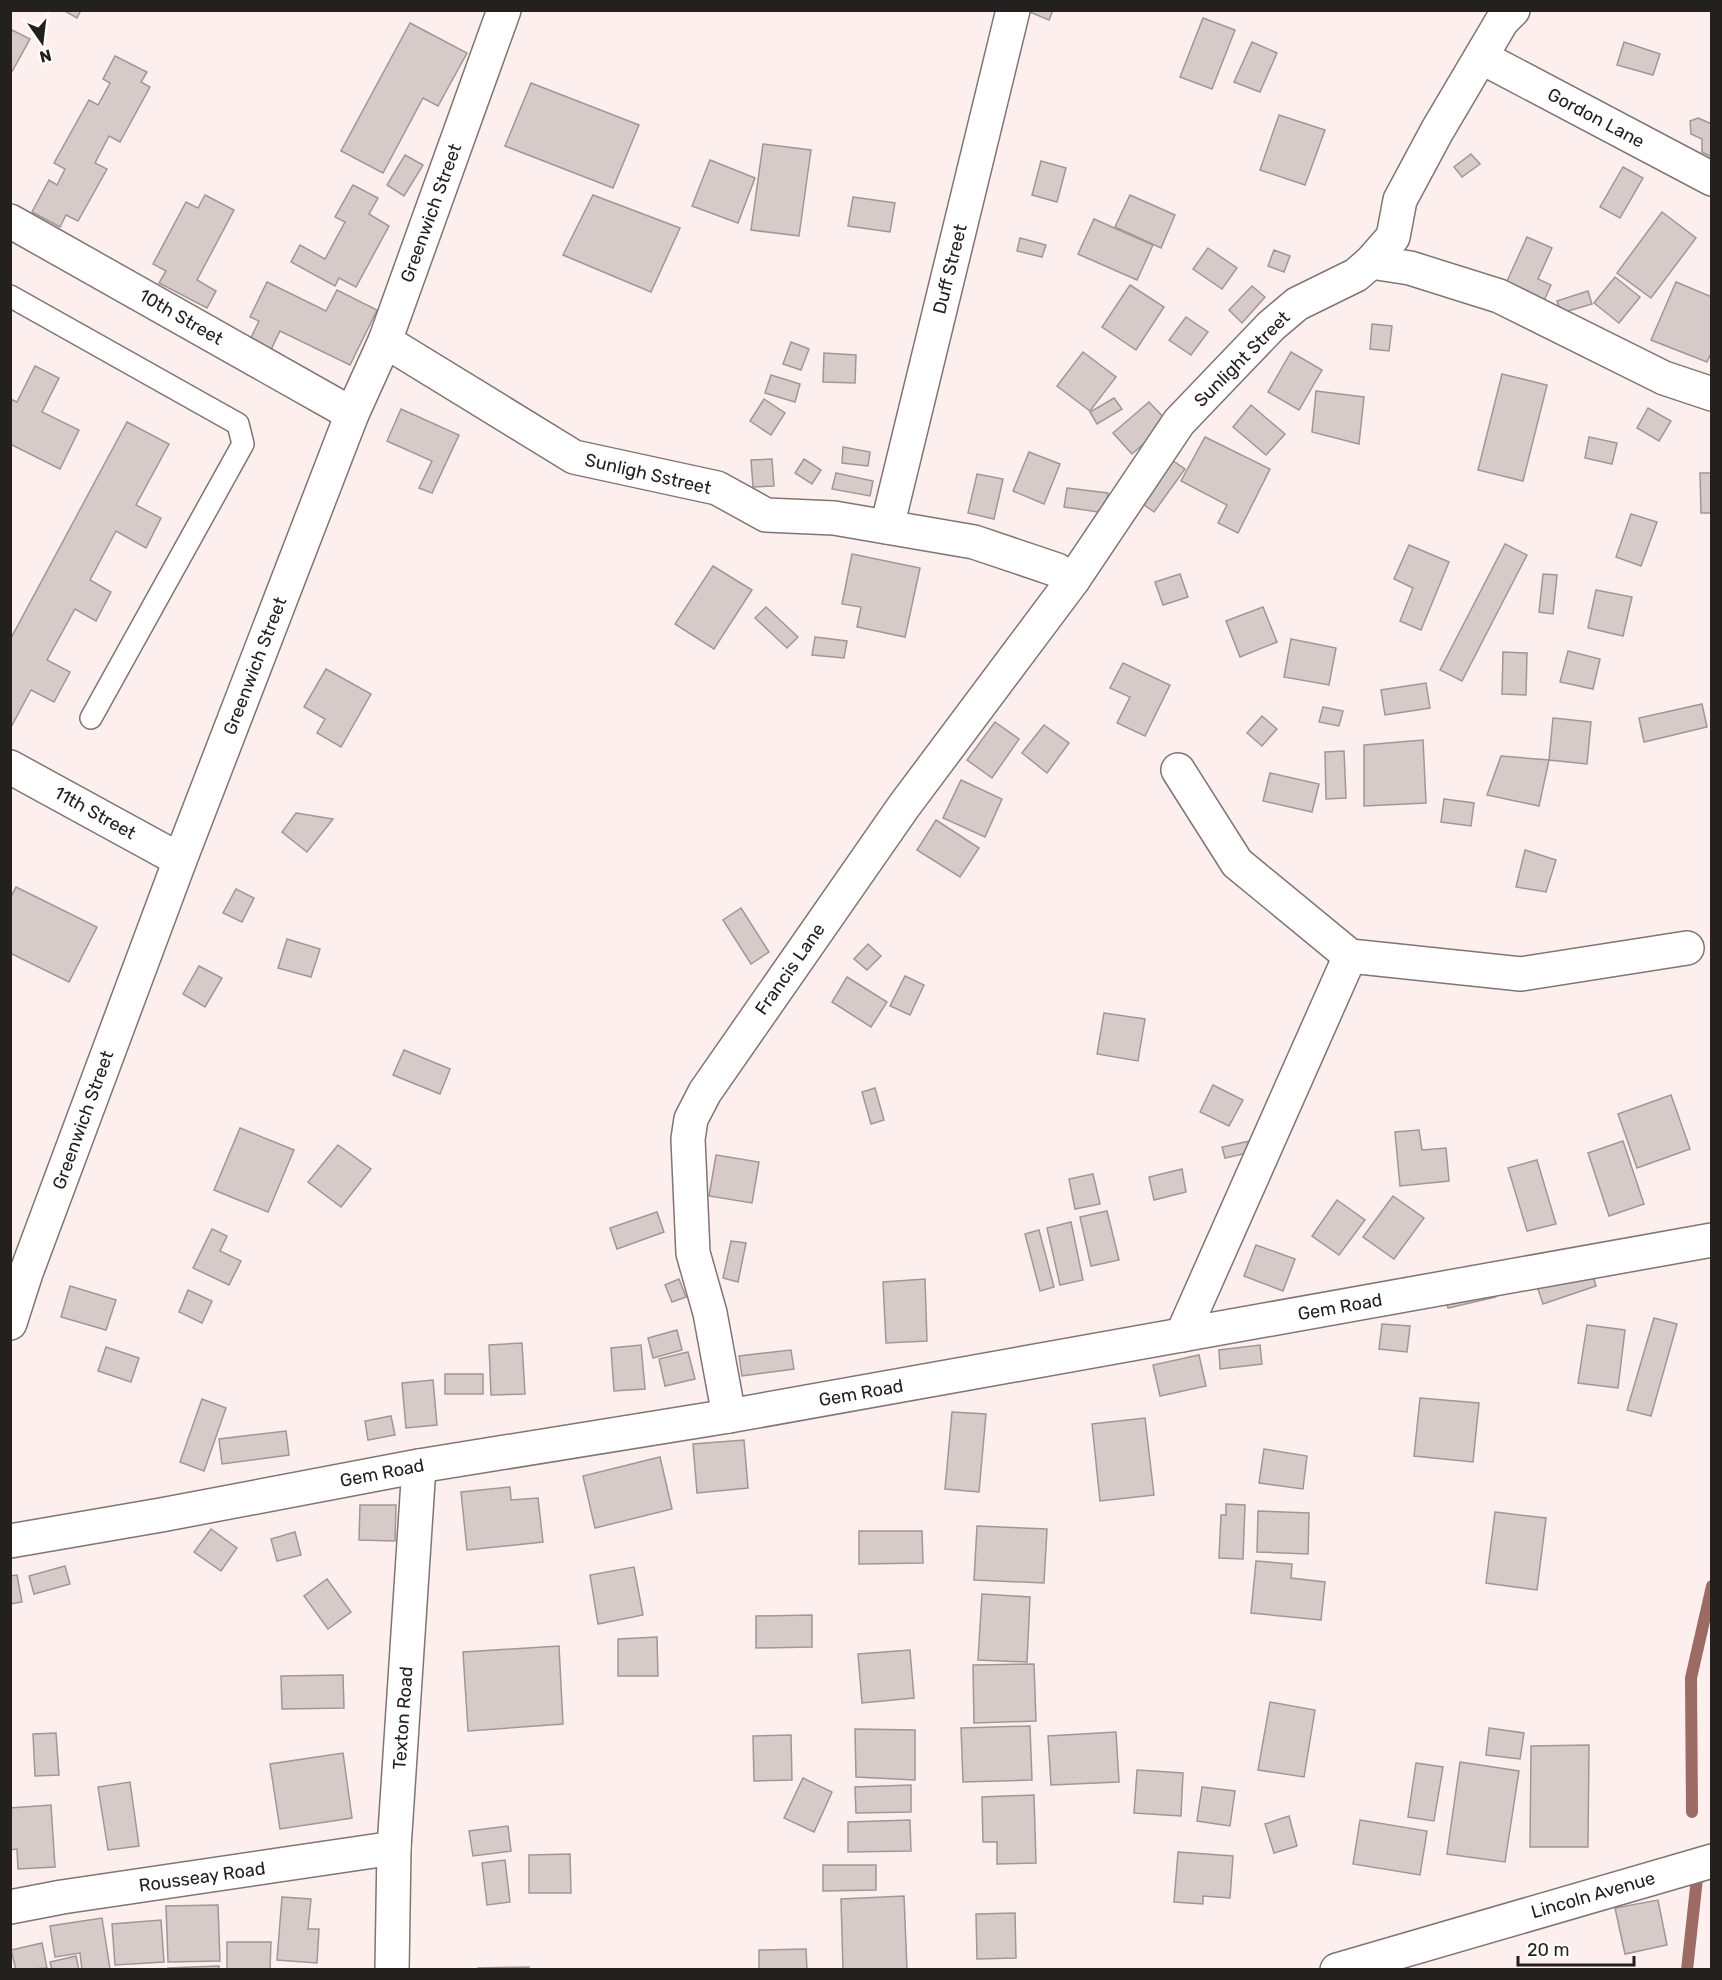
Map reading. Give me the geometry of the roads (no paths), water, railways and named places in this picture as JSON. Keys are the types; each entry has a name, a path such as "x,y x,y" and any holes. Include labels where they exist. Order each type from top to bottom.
{"street":[{"name":"Greenwich Street","path":"10,1323 18,1268 180,860 352,414 385,341 504,10"},
{"name":"Duff Street","path":"887,527 1013,10"},
{"name":"Sunlight Street","path":"1073,580 1179,422 1271,326 1297,304 1356,275 1393,237 1400,200 1437,131 1502,21 1513,10"},
{"name":"Gordon Lane","path":"1481,57 1712,179"},
{"name":"10th Street","path":"10,221 352,414"},
{"path":"1371,262 1410,268 1499,296 1664,378 1712,394"},
{"name":"Sunligh Sstreet","path":"385,341 574,457 717,488 766,515 834,518 974,542 1057,570 1073,580"},
{"name":"Francis Lane","path":"729,1416 710,1313 693,1253 688,1139 691,1119 705,1092 897,815 1073,580"},
{"name":"11th Street","path":"10,767 180,860"},
{"path":"1178,770 1237,863 1350,956 1521,974 1687,948"},
{"path":"1182,1335 1350,956"},
{"name":"Gem Road","path":"10,1541 419,1466 729,1416 1712,1239"},
{"name":"Texton Road","path":"392,1970 394,1848 419,1466"},
{"name":"Rousseay Road","path":"10,1907 62,1897 394,1848"},
{"name":"Lincoln Avenue","path":"1337,1970 1712,1862"}],"lane":[{"path":"10,297 237,424 243,444 90,718"}],"waterway":[{"path":"1692,1812 1691,1678 1712,1586"},
{"path":"1687,1970 1698,1869"}]}
